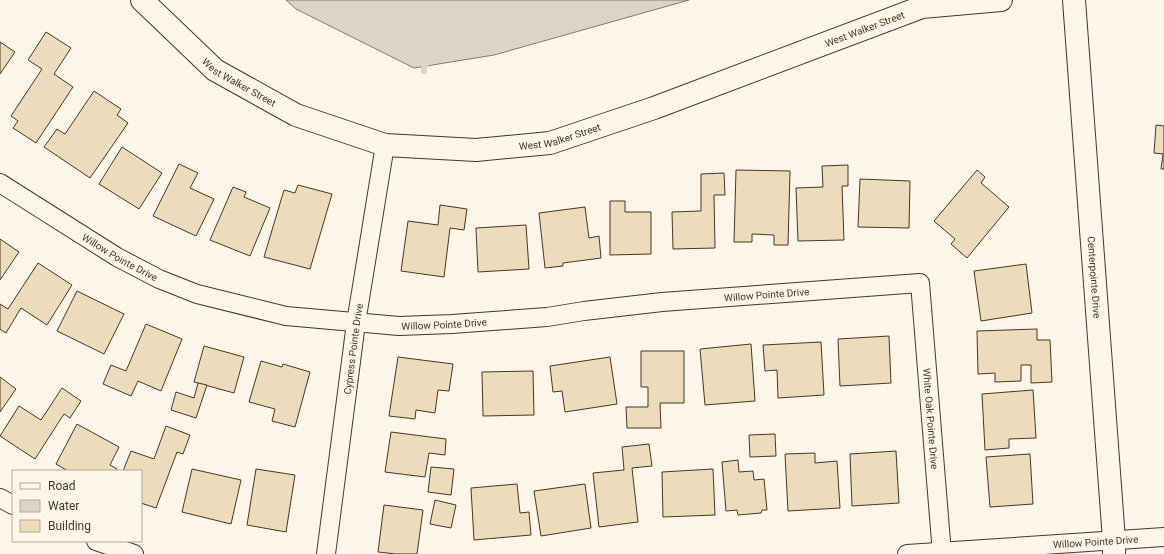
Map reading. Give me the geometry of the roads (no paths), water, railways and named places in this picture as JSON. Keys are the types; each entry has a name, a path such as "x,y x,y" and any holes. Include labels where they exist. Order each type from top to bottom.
{"street":[{"name":"West Walker Street","path":"142,0 215,70 296,115 385,145 476,150 550,143 654,108 922,7 1001,0"},
{"name":"Centerpointe Drive","path":"1074,0 1114,547"},
{"name":"Cypress Pointe Drive","path":"326,554 356,323 385,145"},
{"name":"Willow Pointe Drive","path":"0,183 116,256 159,279 198,294 286,316 399,326 507,321 548,317 621,306 920,283"},
{"name":"White Oak Pointe Drive","path":"920,283 942,553"},
{"path":"0,498 12,504"},
{"name":"Willow Pointe Drive","path":"907,554 1114,547 1164,536"},
{"path":"99,542 134,554"}],"water":[{"path":"286,0 689,0 494,55 414,68 296,9"}],"waterway":[{"path":"424,71 426,59"}]}
